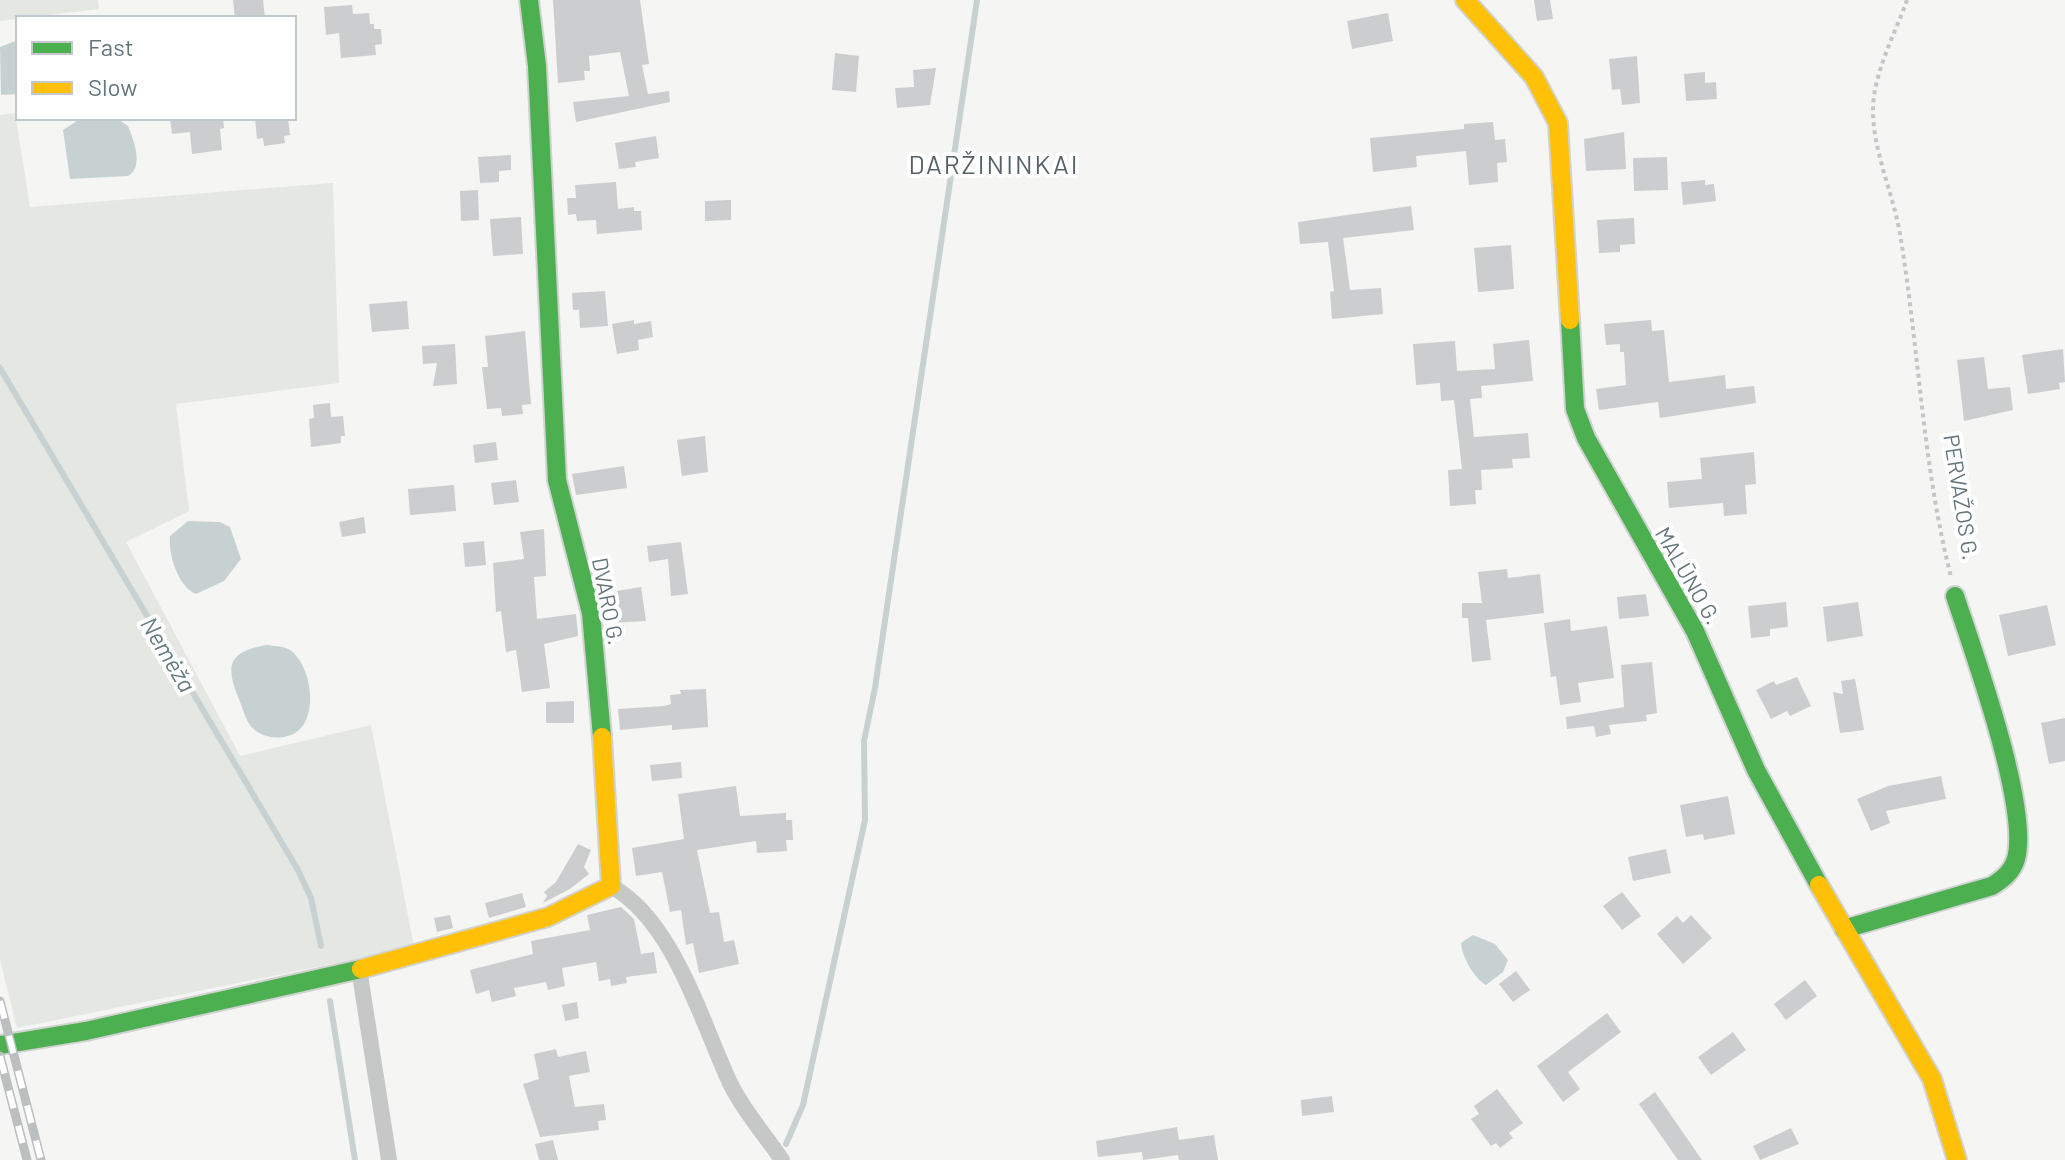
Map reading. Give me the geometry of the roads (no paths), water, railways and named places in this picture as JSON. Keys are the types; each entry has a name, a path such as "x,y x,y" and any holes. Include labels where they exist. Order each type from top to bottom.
{"street":[{"name":"DVARO G.","path":"529,0 537,66 557,480 591,613 609,812 611,886"},
{"name":"MALŪNO G.","path":"1465,0 1534,77 1558,123 1575,409 1586,438 1695,631 1756,770 1932,1079 1957,1160"},
{"path":"1844,929 1992,886 2007,878 2013,868 2018,850 2016,815 1995,727 1955,596"},
{"path":"0,1045 86,1031 359,969 548,917 611,886 632,898 677,962 732,1087 782,1160"},
{"path":"359,969 389,1160"}],"waterway":[{"path":"786,1144 803,1105 865,820 864,741 875,688 977,0"},
{"name":"Nemėža","path":"0,368 298,870 311,898 321,946"},
{"name":"Nemėža","path":"330,1001 355,1160"}],"railway":[{"path":"0,1001 41,1160"},
{"path":"0,1056 27,1160"}],"district":[{"name":"DARŽININKAI","path":"994,163"}]}
